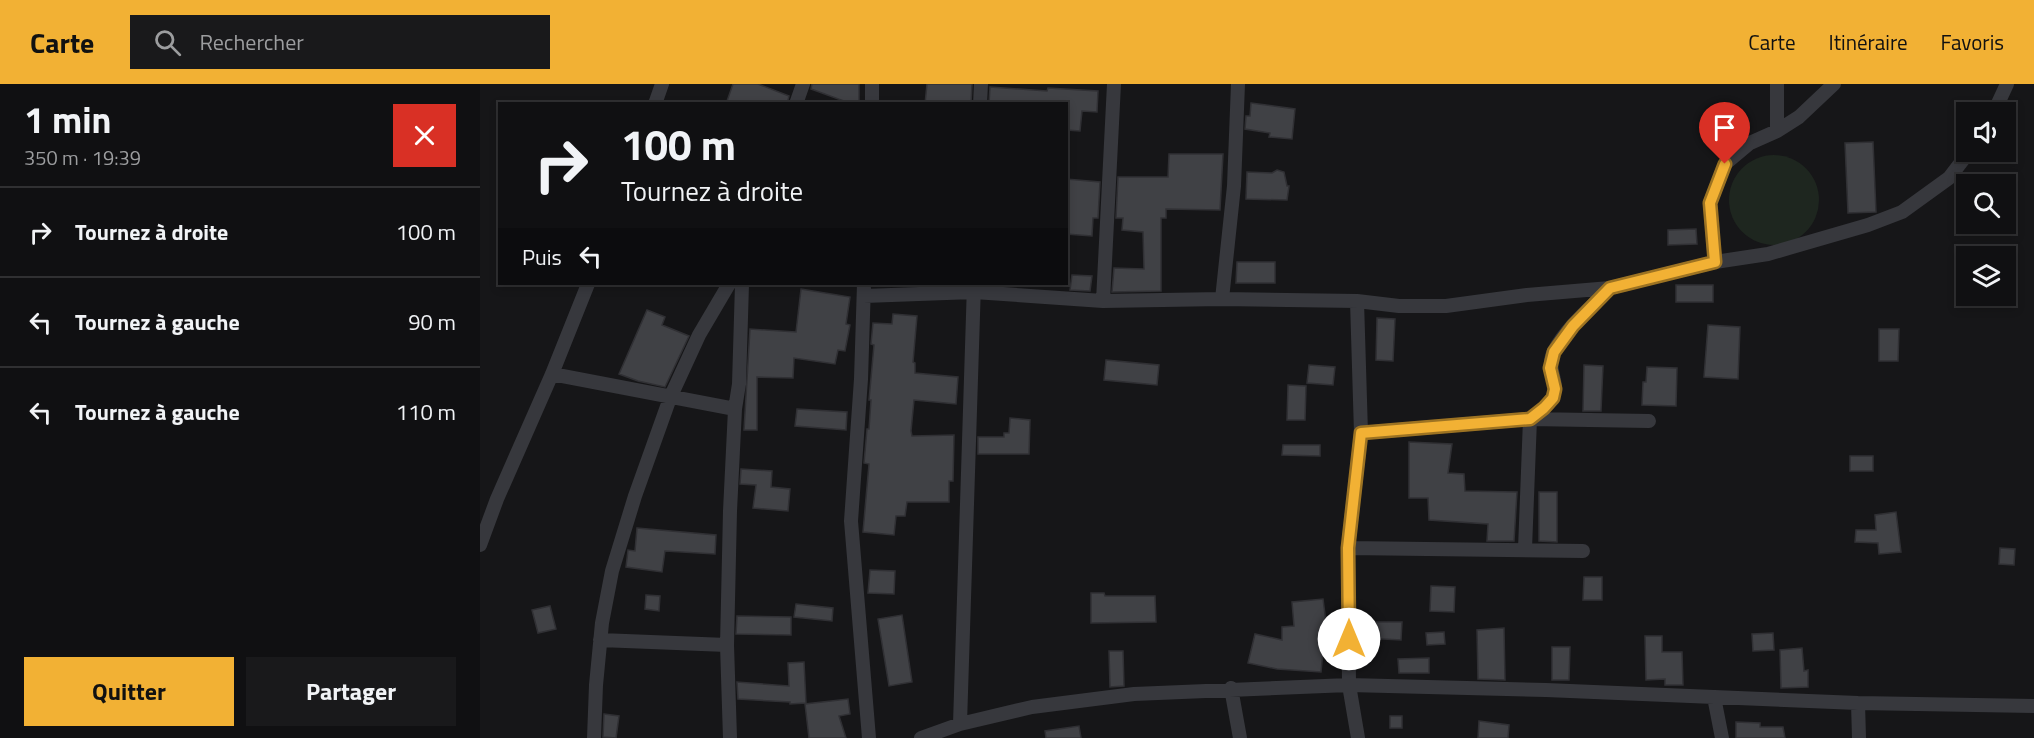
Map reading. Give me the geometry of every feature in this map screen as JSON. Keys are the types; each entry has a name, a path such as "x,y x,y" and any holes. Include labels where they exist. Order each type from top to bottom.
{"street":[{"path":"656,102 662,84"},
{"path":"797,102 803,84"},
{"path":"872,84 872,102"},
{"path":"980,102 981,84"},
{"path":"1103,301 1114,84"},
{"path":"1222,299 1234,186 1238,84"},
{"path":"1777,84 1777,131"},
{"path":"1715,262 1710,203 1725,164 1750,143 1777,131 1798,117 1834,84"},
{"path":"1999,102 2007,84"},
{"path":"869,738 851,521 861,379 864,290 974,288 1103,301 1222,299 1357,301 1399,306 1446,306 1527,295 1610,288 1715,262 1768,254 1868,225 1902,212 1948,178 1961,162"},
{"path":"480,545 497,499 552,374 588,285"},
{"path":"594,738 600,640 612,571 635,496 670,398 699,335 728,285"},
{"path":"730,738 727,645 730,511 735,409 739,384 742,285"},
{"path":"960,724 974,288"},
{"path":"1530,419 1553,398 1555,389 1550,368 1554,352 1573,326 1610,288"},
{"path":"1357,301 1361,433 1348,548 1349,685 1358,738"},
{"path":"552,374 735,409"},
{"path":"1526,549 1530,419"},
{"path":"1361,433 1530,419 1649,421"},
{"path":"1348,548 1583,551"},
{"path":"600,640 727,645"},
{"path":"921,738 960,724 1032,707 1134,694 1231,688 1349,685 1546,690 1858,703 2034,706"},
{"path":"1231,688 1240,738"},
{"path":"1714,697 1722,738"},
{"path":"1858,703 1859,738"}],"shaded area":[{"path":"1765,155 1783,155 1799,162 1812,175 1819,191 1819,209 1812,225 1799,238 1783,245 1765,245 1749,238 1736,225 1729,209 1729,191 1736,175 1749,162"}],"building":[{"path":"733,84 758,84 789,96 788,102 727,102"},
{"path":"812,84 859,84 859,102 844,102 811,89"},
{"path":"927,84 972,84 971,102 925,102"},
{"path":"990,87 1047,91 1048,88 1098,91 1097,112 1082,111 1080,131 1068,130 1068,102 989,102"},
{"path":"1251,103 1295,109 1292,139 1269,137 1270,133 1245,129 1246,116 1250,116"},
{"path":"1873,142 1876,212 1848,213 1845,143"},
{"path":"1169,154 1223,154 1220,210 1166,209 1166,218 1161,218 1161,291 1112,292 1114,268 1144,269 1143,232 1122,230 1123,218 1116,218 1118,177 1168,177"},
{"path":"1277,170 1284,172 1287,186 1289,186 1287,200 1246,199 1247,172 1272,173"},
{"path":"1068,179 1100,182 1098,218 1093,218 1092,236 1068,234"},
{"path":"1696,229 1697,244 1668,245 1668,230"},
{"path":"1237,262 1275,262 1275,283 1236,283"},
{"path":"1072,275 1092,276 1090,291 1070,290"},
{"path":"1676,285 1713,285 1713,302 1676,302"},
{"path":"801,289 850,297 846,324 850,325 845,351 838,350 835,364 794,358 793,378 757,377 757,430 744,430 750,329 796,332"},
{"path":"647,310 665,317 662,325 689,336 665,387 619,374"},
{"path":"893,314 917,316 913,362 915,373 958,377 956,404 914,400 911,431 912,436 954,435 953,481 949,481 949,502 907,502 905,516 896,516 894,535 863,532 869,464 864,463 871,400 869,400 874,345 871,344 873,323 892,324"},
{"path":"1377,318 1395,319 1393,361 1376,360"},
{"path":"1708,325 1740,327 1738,379 1704,377"},
{"path":"1879,329 1899,329 1898,361 1879,361"},
{"path":"1106,360 1159,365 1157,385 1104,380"},
{"path":"1309,365 1335,367 1333,385 1307,383"},
{"path":"1584,365 1603,366 1601,411 1583,411"},
{"path":"1647,367 1677,368 1676,406 1642,405 1643,382 1646,382"},
{"path":"1288,385 1306,386 1305,420 1287,420"},
{"path":"797,409 847,412 846,430 795,426"},
{"path":"1010,418 1030,420 1029,454 978,454 978,437 1004,437 1004,433 1009,433"},
{"path":"1409,442 1452,444 1448,473 1464,474 1465,491 1517,492 1514,541 1487,541 1488,524 1429,520 1428,498 1409,498"},
{"path":"1283,445 1320,445 1320,456 1282,455"},
{"path":"1850,456 1873,456 1873,471 1850,471"},
{"path":"741,469 772,471 771,487 790,489 788,511 753,508 756,485 740,484"},
{"path":"1539,492 1557,492 1557,542 1539,541"},
{"path":"1896,512 1901,552 1879,554 1878,543 1855,542 1856,530 1876,530 1875,515"},
{"path":"637,528 716,535 715,554 665,551 662,572 626,567 628,550 635,551"},
{"path":"2000,548 2015,549 2014,565 1999,564"},
{"path":"870,570 895,571 894,594 868,593"},
{"path":"1584,577 1602,577 1602,600 1583,600"},
{"path":"1431,586 1455,587 1454,612 1430,611"},
{"path":"1091,593 1104,593 1105,596 1155,596 1156,622 1091,623"},
{"path":"646,595 660,596 659,611 645,609"},
{"path":"1323,599 1326,622 1321,672 1277,669 1248,663 1255,634 1282,640 1282,627 1294,626 1292,602"},
{"path":"796,604 833,608 832,621 794,617"},
{"path":"550,606 556,629 538,633 532,610"},
{"path":"902,615 912,682 889,686 878,619"},
{"path":"737,616 791,617 791,635 736,634"},
{"path":"1365,622 1402,622 1401,640 1364,638"},
{"path":"1504,628 1505,680 1478,679 1477,630"},
{"path":"1444,632 1445,644 1427,645 1426,633"},
{"path":"1773,633 1774,650 1753,651 1752,634"},
{"path":"1645,636 1662,636 1662,652 1682,652 1683,685 1665,685 1665,679 1646,680"},
{"path":"1552,647 1570,647 1569,680 1552,680"},
{"path":"1802,648 1804,671 1808,670 1808,687 1781,688 1780,650"},
{"path":"1109,651 1123,651 1124,686 1110,687"},
{"path":"1429,658 1429,673 1399,673 1398,659"},
{"path":"804,662 806,703 790,704 790,702 738,699 737,682 789,686 788,663"},
{"path":"848,699 850,714 839,716 846,738 809,738 805,704"},
{"path":"604,714 619,716 616,738 603,737"},
{"path":"1390,716 1402,716 1402,728 1390,728"},
{"path":"1479,721 1509,725 1508,738 1478,738"},
{"path":"1736,722 1760,723 1760,727 1783,727 1785,738 1736,738"},
{"path":"1079,726 1081,738 1046,738 1045,731"}],"route":[{"path":"1349,639 1348,548 1361,433 1530,419 1553,398 1555,389 1550,368 1554,352 1573,326 1610,288 1715,262 1710,203 1725,164"}]}
